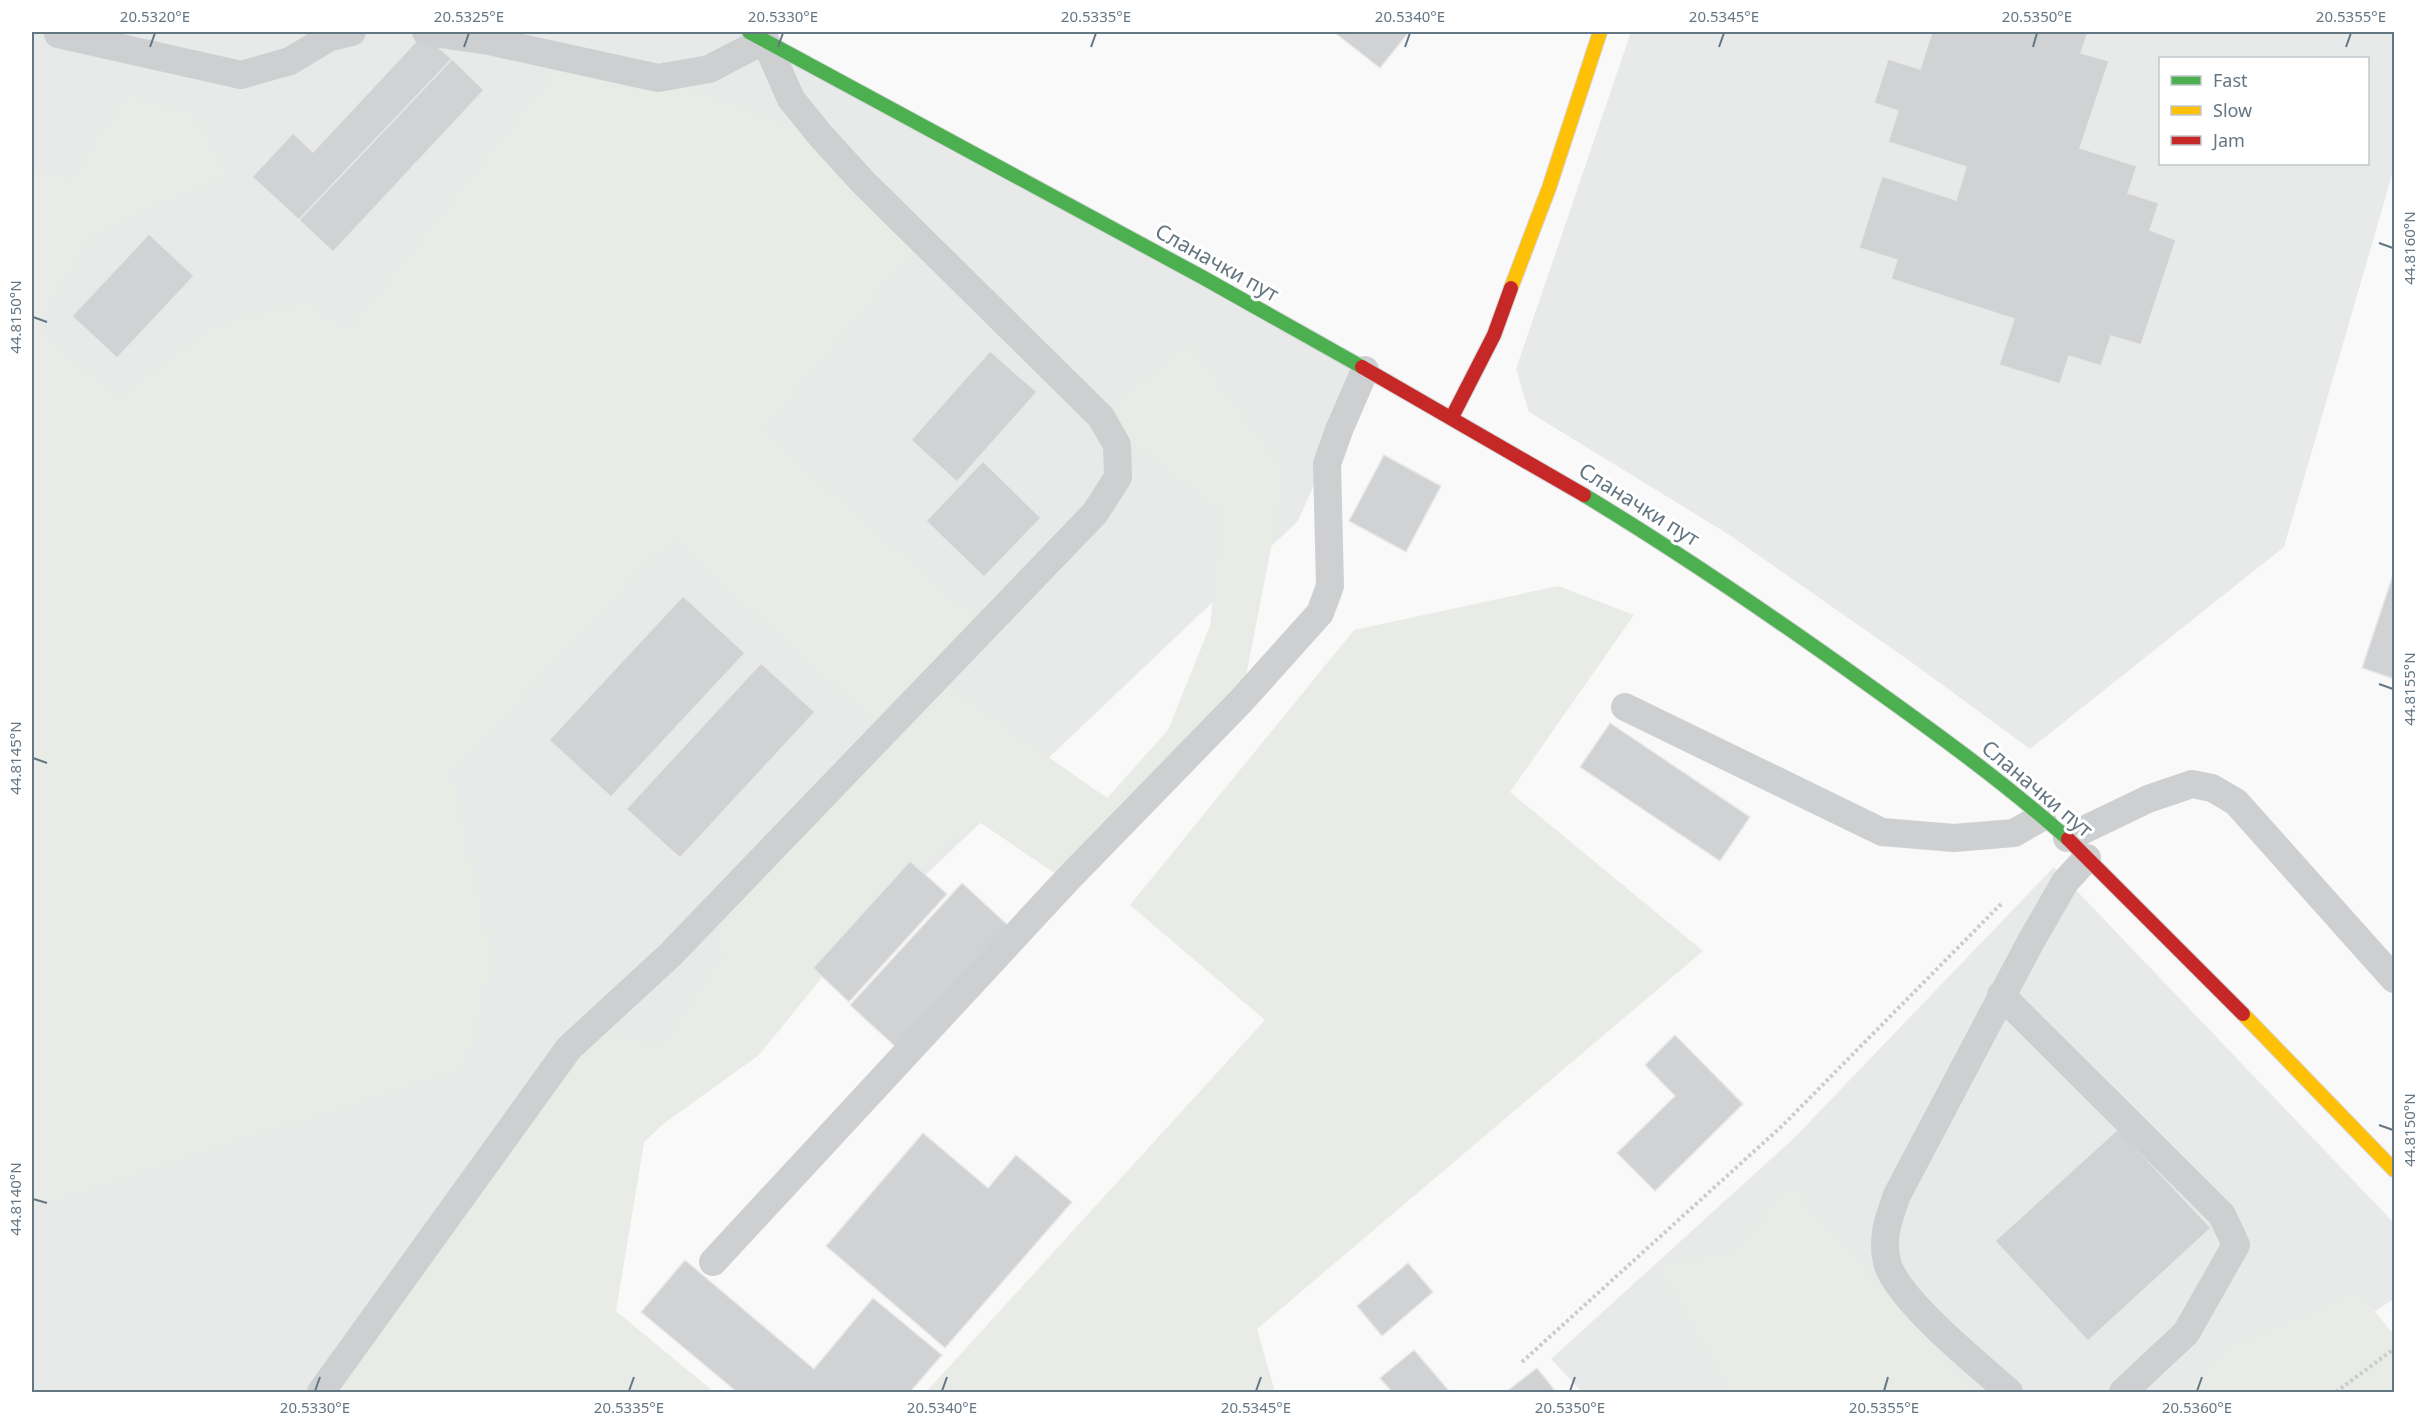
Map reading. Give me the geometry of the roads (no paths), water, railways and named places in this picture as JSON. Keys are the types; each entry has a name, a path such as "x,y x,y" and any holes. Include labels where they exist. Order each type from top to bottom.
{"street":[{"path":"1452,417 1494,335 1549,188 1600,32"},
{"name":"Сланачки пут","path":"757,36 1202,277 1452,417 1647,533 1755,604 1912,717 2067,838 2272,1043 2394,1170"}],"lane":[{"path":"58,34 241,75 290,61 330,37 352,32"},
{"path":"321,1392 569,1048 670,955 748,874 1095,513 1118,477 1117,446 1101,417 863,182 820,136 791,99 757,36 709,69 658,78 489,41 426,32"},
{"path":"713,1262 1066,881 1241,701 1320,613 1330,586 1327,464 1365,370"},
{"path":"1625,706 1882,832 1954,838 2014,834 2042,817"},
{"path":"2067,838 2148,799 2192,784 2212,788 2236,802 2394,979"},
{"path":"2009,1392 1910,1301 1887,1263 1885,1231 1897,1195 2001,995 2065,882 2087,858"},
{"path":"2001,995 2222,1215 2236,1245 2186,1333 2123,1392"}]}
